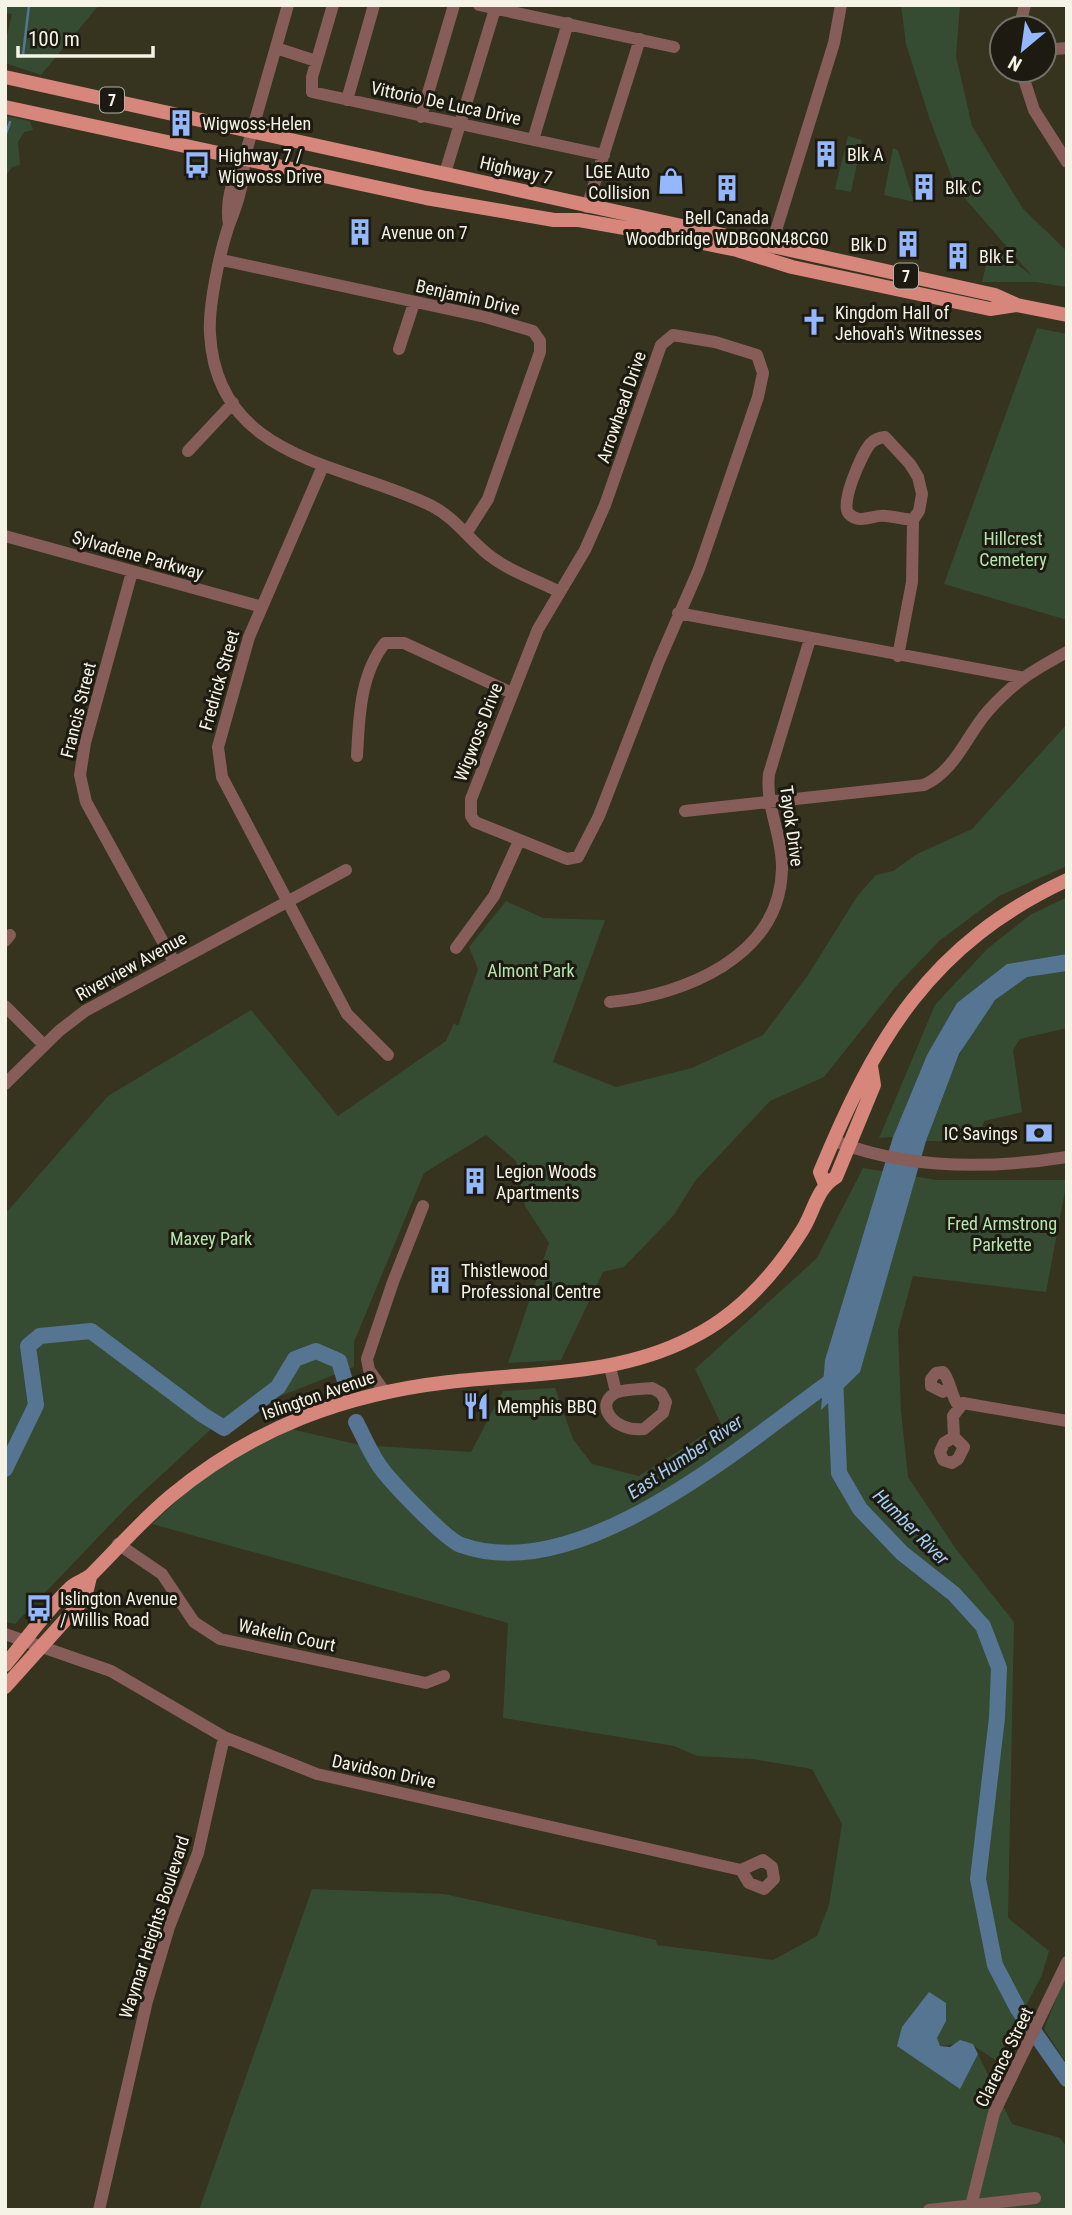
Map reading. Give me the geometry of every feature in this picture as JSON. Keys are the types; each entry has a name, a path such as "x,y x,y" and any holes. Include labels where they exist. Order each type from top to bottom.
{"main road":[{"name":"Highway 7","path":"5,77 445,173 770,253"},
{"name":"Highway 7","path":"5,107 496,211 554,220 579,220 770,253 995,295 1017,305 1067,315"},
{"name":"Islington Avenue","path":"825,1184 820,1171 860,1080 901,1014 931,975 962,946 1020,902 1067,880"},
{"name":"Islington Avenue","path":"5,1665 71,1587 90,1577 118,1544 172,1495 278,1425 384,1391 610,1367 649,1357 692,1338 750,1297 790,1248 825,1184 836,1177 874,1085 871,1066"},
{"name":"Islington Avenue","path":"5,1687 85,1598 90,1577"}],"street":[{"path":"288,5 244,159 230,190 226,209 229,226 212,302 209,334 215,365 233,403 263,436 284,450 434,507 503,564 558,591"},
{"name":"Vittorio De Luca Drive","path":"333,5 316,61 310,87 312,92 604,155"},
{"path":"347,100 374,5"},
{"path":"421,117 454,5"},
{"path":"479,5 674,47"},
{"path":"770,253 834,43 841,5"},
{"path":"445,173 495,9"},
{"path":"533,139 568,23"},
{"path":"587,206 640,39"},
{"path":"276,48 316,61"},
{"path":"1026,84 1034,110 1067,162"},
{"name":"Benjamin Drive","path":"222,260 533,331 540,341 540,352 488,499 467,532"},
{"path":"399,349 414,303"},
{"name":"Arrowhead Drive","path":"558,591 585,550 605,505 661,345 673,335 684,335 749,351 762,363 762,373 758,397 718,519 678,613"},
{"path":"188,451 233,403"},
{"path":"898,656 912,582 913,520 919,511 922,494 918,477 901,452 885,438 877,438 871,443 849,486 845,499 846,509 862,519 882,515 913,520"},
{"name":"Fredrick Street","path":"323,466 249,637 218,755 222,777 348,1014 387,1055"},
{"name":"Sylvadene Parkway","path":"5,536 262,607"},
{"name":"Francis Street","path":"132,572 85,743 80,775 86,802 174,962"},
{"name":"Wigwoss Drive","path":"558,591 538,629 470,807 475,822 567,859 578,858 583,852 678,613"},
{"path":"678,613 1020,677"},
{"name":"Tayok Drive","path":"610,1002 637,999 690,984 723,966 754,941 774,908 780,891 781,853 768,784 771,762 793,703 810,639"},
{"path":"357,756 365,684 373,660 385,643 404,643 512,693"},
{"path":"685,811 912,788 930,782 950,767 983,717 1020,677 1067,652"},
{"path":"456,948 494,896 519,841"},
{"name":"Riverview Avenue","path":"5,1084 44,1045 85,1011 346,870"},
{"path":"5,1006 44,1045"},
{"path":"833,1140 873,1153 939,1164 996,1166 1067,1157"},
{"path":"384,1391 369,1370 367,1359 423,1206"},
{"path":"610,1367 617,1392"},
{"path":"949,1387 958,1405 952,1426 954,1437"},
{"path":"652,1388 661,1393 666,1402 663,1413 644,1429 620,1427 611,1419 607,1409 609,1399 617,1392 652,1388"},
{"path":"958,1405 969,1402 1067,1421"},
{"name":"Wakelin Court","path":"118,1544 162,1574 194,1622 220,1639 426,1683 444,1676"},
{"name":"Davidson Drive","path":"5,1634 111,1671 224,1737 317,1774 741,1870"},
{"name":"Waymar Heights Boulevard","path":"99,2210 147,2001 165,1940 198,1853 224,1737"},
{"name":"Clarence Street","path":"971,2208 994,2113 1044,2015 1067,1962"},
{"path":"929,2210 971,2208 1035,2198"}],"green space":[{"path":"5,5 99,5 41,75 5,63 5,44 12,14 5,13"},
{"path":"901,5 960,5 956,56 972,126 1023,209 1067,251 1067,287 1036,282 982,282 991,244 1032,276 956,188 930,120 906,44"},
{"path":"5,116 30,121 33,130 24,132 18,142 20,165 12,167 5,177"},
{"path":"848,136 862,140 851,192 835,189"},
{"path":"893,148 898,150 914,202 884,195"},
{"name":"Hillcrest Cemetery","path":"1037,328 1067,334 1067,620 944,584"},
{"name":"Maxey Park","path":"1067,724 1067,866 999,896 939,941 898,984 824,1077 770,1101 695,1181 674,1215 624,1267 603,1272 561,1360 508,1363 549,1243 525,1206 516,1161 486,1135 424,1173 354,1342 354,1367 222,1419 130,1504 15,1624 5,1622 5,1214 108,1096 251,1010 338,1116 446,1041 454,1023 458,1026 478,969 469,947 506,901 543,918 605,920 553,1062 616,1087 692,1068 763,1035 808,975 858,895 876,875 893,871 917,854 972,829"},
{"path":"1067,897 1067,954 1007,964 927,1055 893,1137 879,1138 935,1005 987,949 1030,915"},
{"path":"1067,971 1067,1028 1020,1039 1013,1050 1022,1112 984,1121 978,1141 926,1141 962,1050 988,1009 1004,992 1028,976"},
{"name":"Fred Armstrong Parkette","path":"863,1168 937,1180 1067,1180 1046,1292 913,1276 898,1331 901,1411 908,1477 956,1549 1014,1622 1008,1918 1049,1951 1042,1975 997,2061 969,2043 940,2046 919,2011 960,2088 978,2054 1012,2124 1060,2138 1067,2147 1067,2210 199,2210 312,1889 444,1894 656,1940 657,1945 773,1960 817,1936 829,1905 842,1824 812,1769 752,1759 697,1756 674,1746 503,1718 508,1623 152,1524 195,1484 282,1427 360,1445 471,1452 503,1391 555,1388 573,1439 592,1464 639,1476 721,1424 695,1369 817,1258"},
{"path":"1067,1972 1067,2064 1044,2029"}],"water":[{"path":"1067,954 1067,971 1027,977 995,1000 959,1054 926,1141 860,1372 821,1410 825,1360 893,1137 927,1055 957,1003 1007,964"},
{"path":"929,1992 946,2003 946,2021 937,2038 940,2046 950,2047 960,2040 973,2044 978,2054 960,2089 897,2046 902,2027"}],"waterway":[{"path":"23,55 29,5"},
{"path":"5,136 10,122"},
{"name":"East Humber River","path":"5,1469 36,1405 28,1346 40,1336 91,1331 224,1428 278,1387 295,1359 316,1351 339,1361 345,1381"},
{"name":"Humber River","path":"835,1376 839,1473 860,1509 902,1553 954,1594 983,1626 999,1668 997,1718 978,1879 995,1965 1018,2009 1067,2079"},
{"name":"East Humber River","path":"356,1422 381,1468 407,1498 444,1533 461,1545 507,1553 557,1546 607,1529 658,1502 707,1471 834,1379"}],"place":[{"name":"Wigwoss-Helen","path":"181,123"},
{"name":"Blk A","path":"826,154"},
{"name":"Highway 7 / Wigwoss Drive","path":"197,165"},
{"name":"LGE Auto Collision","path":"671,181"},
{"name":"Blk C","path":"924,187"},
{"name":"Bell Canada Woodbridge WDBGON48CG0","path":"727,188"},
{"name":"Avenue on 7","path":"360,232"},
{"name":"Blk D","path":"908,244"},
{"name":"Blk E","path":"958,256"},
{"name":"Kingdom Hall of Jehovah's Witnesses","path":"814,322"},
{"name":"IC Savings","path":"1039,1133"},
{"name":"Legion Woods Apartments","path":"475,1181"},
{"name":"Thistlewood Professional Centre","path":"440,1280"},
{"name":"Memphis BBQ","path":"476,1406"},
{"name":"Islington Avenue / Willis Road","path":"39,1608"}],"park label":[{"name":"Almont Park","path":"531,970"}]}
